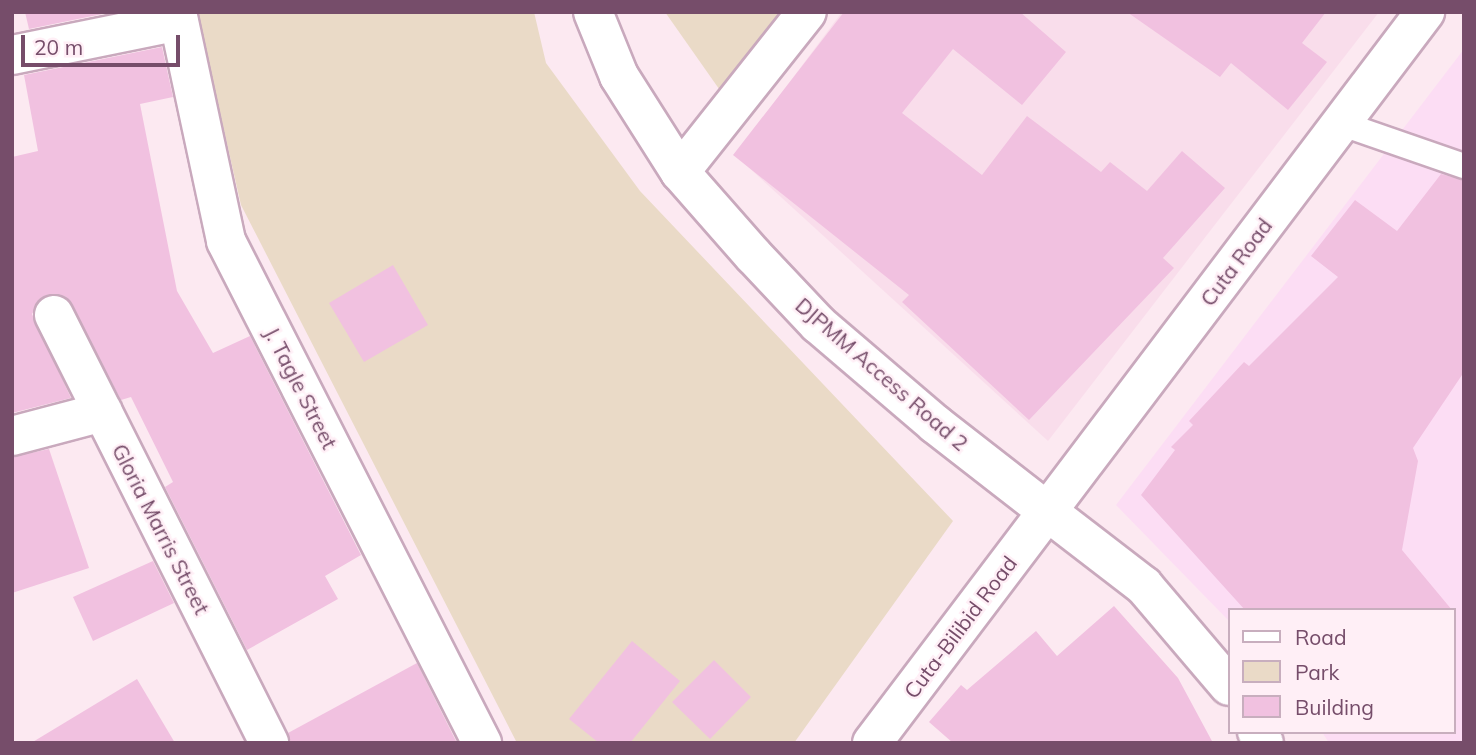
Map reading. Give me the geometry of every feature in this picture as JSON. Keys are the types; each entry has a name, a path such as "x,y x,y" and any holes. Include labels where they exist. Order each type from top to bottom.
{"street":[{"name":"DJPMM Access Road 2","path":"593,12 619,76 680,172 818,324 935,424 1144,586 1228,685"},
{"path":"680,172 807,12"},
{"name":"Cuta Road","path":"1048,512 1425,12"},
{"path":"12,55 178,17"},
{"name":"J. Tagle Street","path":"178,17 226,241 482,743"},
{"name":"Gloria Marris Street","path":"54,315 269,743"},
{"path":"12,436 103,412"},
{"name":"Cuta-Bilibid Road","path":"872,743 1048,512"}],"lane":[{"path":"1340,123 1464,166"}],"shaded area":[{"path":"842,12 1379,12 1048,441 735,155"},
{"path":"1464,49 1464,743 1329,743 1323,734 1455,734 1455,608 1228,608 1228,620 1116,505"}],"green space":[{"path":"197,12 534,12 546,63 640,191 953,521 794,743 517,743 241,205"},
{"path":"665,12 792,12 724,96"}],"building":[{"path":"25,12 112,12 29,29"},
{"path":"844,12 1020,12 1066,52 1022,105 953,49 902,113 982,175 1027,116 1101,172 1110,162 1147,191 1182,151 1225,188 1163,258 1174,268 1029,420 902,302 909,295 733,155"},
{"path":"1127,12 1326,12 1302,43 1327,62 1288,110 1231,63 1220,77"},
{"path":"162,47 173,97 140,104 177,291 213,353 250,336 361,555 325,576 338,599 247,650 165,487 173,482 131,397 121,400 65,296 44,296 32,314 71,398 12,413 12,157 38,151 24,75"},
{"path":"1441,174 1464,180 1464,372 1413,448 1418,461 1402,550 1450,608 1243,608 1141,495 1175,450 1171,447 1193,425 1189,421 1244,362 1249,366 1338,277 1311,256 1355,200 1397,231"},
{"path":"393,265 428,325 364,362 329,303"},
{"path":"49,449 89,568 12,593 12,457"},
{"path":"153,561 174,603 93,641 73,597"},
{"path":"1114,606 1178,678 1213,743 953,743 929,722 961,685 967,690 1036,631 1057,656"},
{"path":"632,641 680,681 630,743 599,743 569,719"},
{"path":"714,660 751,697 710,739 672,702"},
{"path":"417,663 457,743 291,743 288,733"},
{"path":"137,679 175,743 31,743"}]}
